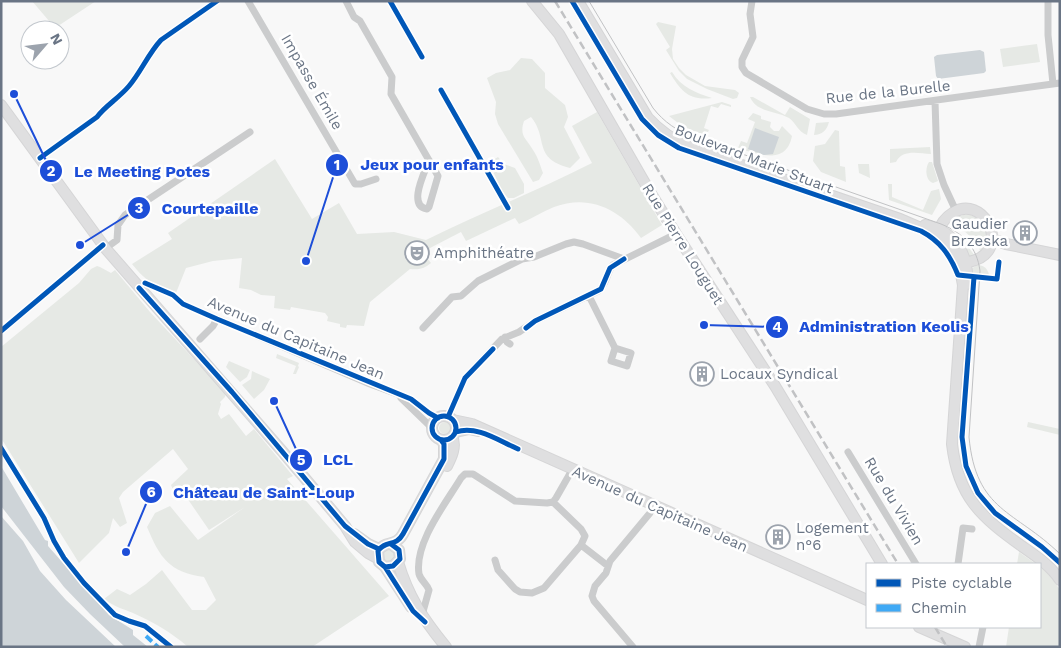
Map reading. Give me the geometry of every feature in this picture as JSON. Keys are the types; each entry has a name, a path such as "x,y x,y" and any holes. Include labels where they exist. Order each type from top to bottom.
{"main road":[{"name":"Rue Pierre Louguet","path":"532,1 559,34 604,115 676,234 775,386 881,563"},
{"name":"Boulevard Marie Stuart","path":"578,1 648,118 671,138 689,147 938,232 962,262"},
{"path":"1,105 105,247 232,392 344,526 355,542 368,554 378,553"},
{"path":"938,232 946,218 956,211 977,211 985,217 992,230 992,239 985,254 973,261 962,262"},
{"path":"992,239 1006,244 1060,254"},
{"path":"962,262 967,276 956,433 960,469 969,491 989,517 1060,572"},
{"path":"962,262 962,291 952,444 954,460 965,490 981,515 1048,566 1060,580"},
{"path":"385,567 393,566 399,557 412,526 450,460 456,426 447,418 434,422 432,428 434,435 444,444 445,454 441,466 401,538 391,544 383,545 378,553 379,562 385,567 413,611 424,619"},
{"name":"Avenue du Capitaine Jean","path":"447,418 472,424 572,472"},
{"name":"Avenue du Capitaine Jean","path":"454,434 469,429 476,430 866,602"},
{"path":"441,440 449,439 454,434"},
{"path":"391,544 397,547 404,582 424,619 446,647"},
{"path":"921,628 965,647"},
{"path":"928,628 970,647"}],"street":[{"path":"40,158 97,117 114,102 130,85 161,40 217,1"},
{"name":"Impasse Émile","path":"248,1 355,184 376,179"},
{"path":"346,1 392,77 391,94 429,160 438,176 430,207 423,209 419,205 417,197 429,160"},
{"name":"Rue de la Burelle","path":"752,1 750,14 753,34 743,57 742,67 749,76 807,109 824,114 934,101 1057,83"},
{"path":"1048,1 1048,35 1057,83"},
{"path":"934,101 937,164 956,211"},
{"path":"1,330 105,247 117,240 118,225 125,215 250,132"},
{"path":"447,418 462,383 468,374 493,349 510,340 535,321 601,289 610,268 624,259 676,234"},
{"path":"423,328 452,297 461,296 478,280 522,259 534,257 574,242 624,259"},
{"path":"589,296 615,348"},
{"name":"Avenue du Capitaine Jean","path":"183,304 399,396 411,399 429,413 447,418"},
{"path":"200,339 217,319"},
{"path":"399,396 432,428"},
{"name":"Rue du Vivien","path":"848,452 915,563"},
{"path":"424,619 429,590 421,578 419,570 424,542 460,478 465,474 473,474 512,500 547,503 553,502 572,472"},
{"path":"495,560 498,570 514,589 520,592 532,593 544,588 581,545 584,536 584,532 553,502"},
{"path":"633,647 594,601 592,596 595,586 606,572 610,561 650,512 651,507"},
{"path":"958,563 963,528 972,529"},
{"path":"581,545 608,566"},
{"path":"979,647 983,628"}],"shaded area":[{"path":"32,1 96,1 67,20 48,20"},
{"path":"658,22 676,26 672,49 673,59 686,75 705,86 735,90 739,93 737,98 733,99 687,79 679,71 666,50 670,47 656,24"},
{"path":"1037,44 1040,62 1003,67 1000,49"},
{"path":"980,50 984,52 986,71 984,73 938,79 936,76 934,57 937,55"},
{"path":"521,58 532,59 545,73 545,88 565,105 568,117 564,127 580,158 570,168 550,159 531,117 524,121 522,130 536,155 543,173 539,180 533,182 498,124 495,114 496,102 487,78 496,73 510,70"},
{"path":"672,72 689,89 712,98 697,98 686,93 670,73"},
{"path":"750,97 785,115 790,107 810,119 807,135 801,132 789,118 762,109"},
{"path":"722,102 731,105 731,107 721,104 718,108 711,106 704,128 709,130 706,136 682,126 669,116"},
{"path":"597,112 662,225 641,238 633,228 613,212 591,203 579,202 554,207 519,224 515,218 466,241 461,232 430,248 427,258 431,263 421,269 410,269 370,302 364,326 347,325 346,328 340,327 340,324 327,321 328,317 325,313 291,307 290,310 274,308 275,296 261,295 251,290 239,288 242,258 213,261 186,268 176,293 151,282 132,264 172,239 168,233 275,159 312,219 339,203 357,234 394,232 426,240 592,163 572,126"},
{"path":"753,113 761,116 761,119 771,122 770,127 774,131 779,131 782,126 792,136 789,145 784,151 778,155 770,156 738,148 741,141 747,143 755,122 748,119"},
{"path":"829,122 824,132 814,135 816,123"},
{"path":"755,128 779,137 773,154 764,155 748,149"},
{"path":"835,130 839,131 840,166 845,167 846,182 821,172 813,161 815,146 825,144"},
{"path":"930,147 931,154 906,153 896,162 890,163 890,149"},
{"path":"498,157 504,164 515,168 524,184 524,193 514,198 508,198 502,191 491,167 493,160"},
{"path":"929,162 932,162 938,181 933,183 926,174"},
{"path":"858,164 869,164 870,178 859,173"},
{"path":"888,184 892,184 892,197 923,210 931,191 939,189 941,199 932,215 889,200"},
{"path":"968,214 979,220 986,229 987,240 981,252 968,234 949,222 955,217"},
{"path":"946,229 961,237 975,256 968,258"},
{"path":"977,265 985,268 989,275 970,275 971,269"},
{"path":"97,266 111,273 115,270 150,312 226,393 220,402 218,414 221,419 229,414 246,436 254,429 293,476 287,479 389,596 312,647 188,647 155,624 104,599 117,589 130,595 162,570 192,610 206,610 216,600 204,577 182,571 167,562 156,547 147,527 155,513 170,506 198,540 245,507 209,530 187,498 192,492 187,485 174,492 171,485 188,469 173,449 123,492 119,498 127,523 120,527 113,518 109,533 79,563 1,438 1,347 79,283 91,269"},
{"path":"277,354 299,363 296,374 293,374 296,366 276,358"},
{"path":"229,361 250,370 247,377 240,382 226,367"},
{"path":"252,371 270,379 264,390 254,399 242,385 251,379"},
{"path":"445,422 451,428 445,434 439,428"},
{"path":"1028,422 1060,429 1060,435 1027,427"},
{"path":"1,466 45,540 48,541 48,546 109,615 133,630 133,635 148,647 125,647 64,587 1,506"},
{"path":"1,516 23,541 40,571 66,600 116,647 1,647"},
{"path":"391,550 394,551 394,561 387,562 384,561 383,554 384,551"},
{"path":"1019,552 1035,563 1017,563"},
{"path":"1041,568 1049,574 1060,590 1060,647 1006,647 1009,628 1041,628"}],"tram line":[{"path":"589,1 653,108 666,122 676,129 941,224 956,232 968,242 976,255 980,271 969,437 973,462 980,481 1000,507 1060,554"}],"railway":[{"path":"555,1 897,563"},
{"path":"936,628 947,647"}],"marked path":[{"path":"146,636 158,647"}],"cycle path":[{"path":"40,158 97,117 125,90 161,40 217,1"},
{"path":"390,1 422,57"},
{"path":"572,1 642,119 658,135 679,148 921,231 934,239 944,249 958,275 997,279 999,262"},
{"path":"441,90 508,208"},
{"path":"1,331 103,245"},
{"path":"526,328 535,321 601,289 610,268 624,259"},
{"path":"974,277 962,437 966,466 978,493 995,513 1042,547 1060,563"},
{"path":"145,283 173,295 183,304 217,319 411,399 438,418"},
{"path":"139,288 232,392 345,526 368,544 379,549"},
{"path":"448,417 465,378 493,349"},
{"path":"444,416 449,417 455,423 456,428 455,433 449,439 444,440 439,439 433,433 432,428 433,423 439,417 444,416"},
{"path":"456,432 464,430 480,432 518,449"},
{"path":"391,544 399,550 400,559 393,566 385,567 379,562 378,551 384,546 397,541 403,534 444,459 444,444 441,440"},
{"path":"1,448 44,518 64,558 84,583 115,615 145,626 171,647"},
{"path":"385,567 413,611 425,622"}],"place":[{"name":"Le Meeting Potes","path":"14,94"},
{"name":"Gaudier Brzeska","path":"1025,233"},
{"name":"Courtepaille","path":"80,245"},
{"name":"Amphithéatre","path":"417,253"},
{"name":"Jeux pour enfants","path":"306,261"},
{"name":"Administration Keolis","path":"704,325"},
{"name":"Locaux Syndical","path":"702,374"},
{"name":"LCL","path":"274,401"},
{"name":"Logement n°6","path":"778,537"},
{"name":"Château de Saint-Loup","path":"126,552"}]}
